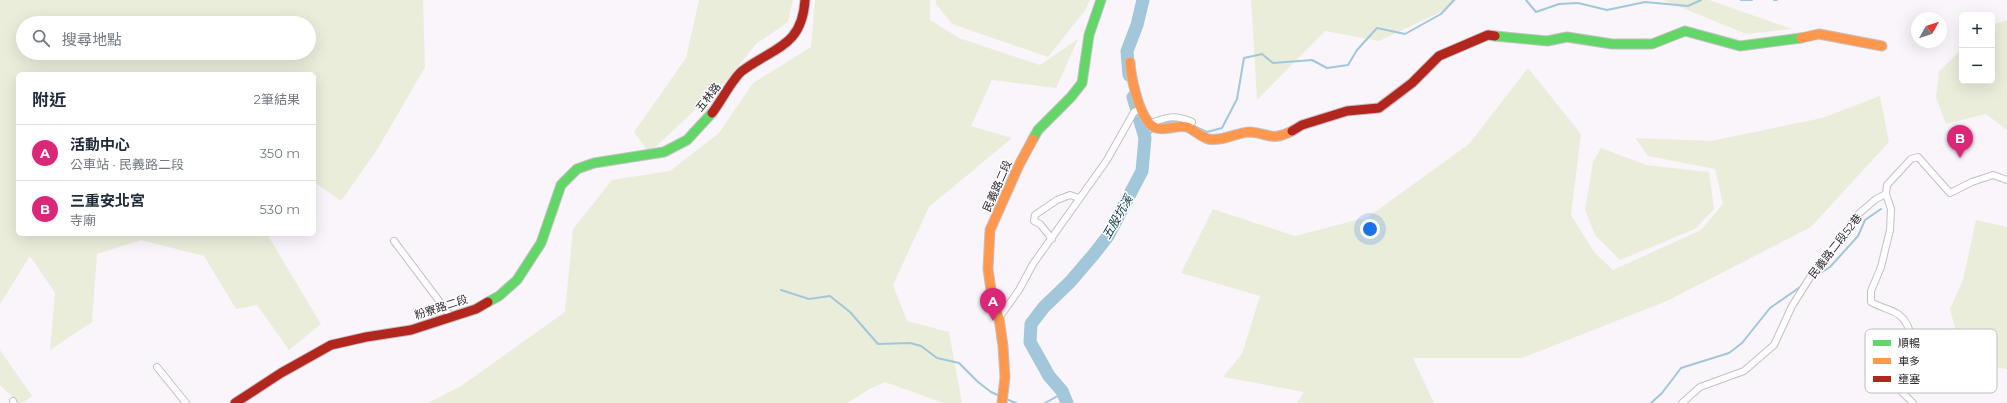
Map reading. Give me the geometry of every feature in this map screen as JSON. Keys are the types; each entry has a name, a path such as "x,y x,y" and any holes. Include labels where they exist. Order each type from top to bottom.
{"main road":[{"name":"五林路","path":"594,163 664,152 687,140 712,114 741,72 784,45 797,33 804,16 805,0"},
{"name":"民義路二段","path":"1002,403 1005,377 1003,346 999,318 992,297 988,269 990,230 1038,130 1071,97 1082,83 1085,71 1089,34 1101,0"},
{"path":"1130,62 1138,111 1149,124 1160,129 1186,127 1208,139 1228,138 1250,132 1270,137 1283,135 1302,125 1347,111 1379,108 1412,83 1439,56 1488,35 1547,41 1568,37 1612,44 1652,44 1685,31 1740,46 1785,41 1819,34 1882,46"},
{"name":"粉寮路二段","path":"235,403 281,372 331,345 366,336 411,330 476,309 499,296 517,280 541,243 561,185 577,169 594,163"}],"street":[{"path":"999,318 1019,290 1033,264 1107,160 1138,111"},
{"path":"1149,124 1169,116 1182,117 1192,122"},
{"path":"1909,329 1906,321 1896,312 1881,308 1871,302 1871,292 1881,267 1890,230 1891,209 1886,194 1887,184 1911,159 1918,157 1950,193 1972,182 1993,175 2007,180"},
{"name":"民義路二段52巷","path":"1682,403 1700,388 1744,371 1774,345 1792,306 1814,271 1838,244 1856,216 1876,199 1886,194"},
{"path":"1052,239 1040,224 1034,221 1035,216 1057,200 1070,195 1080,198"},
{"path":"394,241 452,318"},
{"path":"157,367 186,403"},
{"path":"1904,393 1914,403"}],"green space":[{"path":"0,0 423,0 425,67 377,150 341,201 316,183 316,72 16,72 16,236 268,236 321,324 289,350 257,305 236,309 204,256 141,240 97,254 92,322 50,350 55,293 30,256 0,304"},
{"path":"699,0 793,0 788,22 756,44 726,81 649,153 634,132 686,58"},
{"path":"815,0 930,0 930,20 959,38 1040,65 1078,39 1056,88 992,80 971,126 1012,138 929,207 893,285 907,321 949,332 962,403 943,403 885,382 868,390 847,403 428,403 461,386 565,312 573,229 612,180 670,171 719,133 753,83 811,47"},
{"path":"936,0 1090,0 1086,9 1048,57 952,24 936,4"},
{"path":"1251,0 1457,0 1447,9 1379,41 1325,31 1257,100"},
{"path":"1663,0 1709,0 1792,29 1746,34"},
{"path":"2007,20 2007,130 1986,114 1946,124 1936,98 1939,71 1959,52 1959,84 1995,84 1995,24"},
{"path":"1528,68 1581,134 1571,215 1594,252 1613,270 1701,230 1723,204 1715,169 1648,156 1635,138 1711,141 1822,118 1880,96 1889,142 1811,227 1667,301 1522,358 1413,358 1434,403 1297,403 1304,392 1223,377 1242,354 1260,296 1181,273 1213,209 1295,236 1368,217 1469,144"},
{"path":"1601,148 1646,165 1709,172 1714,209 1695,229 1620,260 1595,235 1585,210 1593,162"},
{"path":"1976,220 2007,227 2007,369 1997,367 1997,329 1955,329 1950,309 1963,280"},
{"path":"0,350 32,396 22,403 18,403 0,385"}],"waterway":[{"name":"五股坑溪","path":"1129,75 1127,51 1137,25 1143,0"},
{"path":"1189,124 1207,132 1222,128 1237,99 1244,58 1262,54 1273,63 1312,60 1327,68 1348,65 1357,50 1377,28 1405,34 1441,14 1454,0"},
{"path":"1526,0 1536,12 1559,4 1578,3 1607,10 1645,2 1688,6 1701,0"},
{"path":"1741,0 1752,0"},
{"name":"五股坑溪","path":"1067,403 1062,391 1049,376 1030,342 1031,324 1044,307 1070,282 1108,236 1142,171 1145,138 1133,97"},
{"path":"1159,125 1162,122 1185,122"},
{"path":"1145,138 1154,130"},
{"path":"1811,279 1830,267 1858,236 1865,220 1881,209"},
{"path":"1651,403 1662,393 1681,368 1729,353 1742,343 1770,308 1803,285"},
{"path":"781,290 809,299 830,296 850,312 878,344 910,343 921,346 937,358 959,363 978,382 991,392 1000,396"},
{"path":"1045,403 1063,393"},
{"path":"1006,399 1016,403"}],"traffic: fast":[{"path":"1033,139 1038,130 1071,97 1082,83 1089,35 1101,0"},
{"path":"1495,36 1547,41 1567,37 1612,44 1652,44 1685,31 1740,46 1801,38"},
{"path":"488,302 499,296 517,280 541,243 561,185 577,169 594,163 664,152 687,140 712,113"}],"traffic: slow":[{"path":"1801,38 1819,34 1882,46"},
{"path":"1130,62 1138,102 1149,123 1157,128 1187,127 1205,138 1214,140 1245,132 1279,136 1292,131"},
{"path":"1002,403 1005,377 1003,346 999,318 992,297 988,269 990,230 1019,165 1033,139"}],"traffic: jam":[{"path":"712,113 738,74 784,44 792,37 803,16 805,0"},
{"path":"1292,131 1302,125 1347,111 1379,108 1412,83 1439,56 1488,35 1495,36"},
{"path":"235,403 281,373 331,345 366,337 411,330 476,309 488,302"}],"place":[{"name":"三重安北宮","path":"1960,158"},
{"name":"活動中心","path":"993,321"}]}
